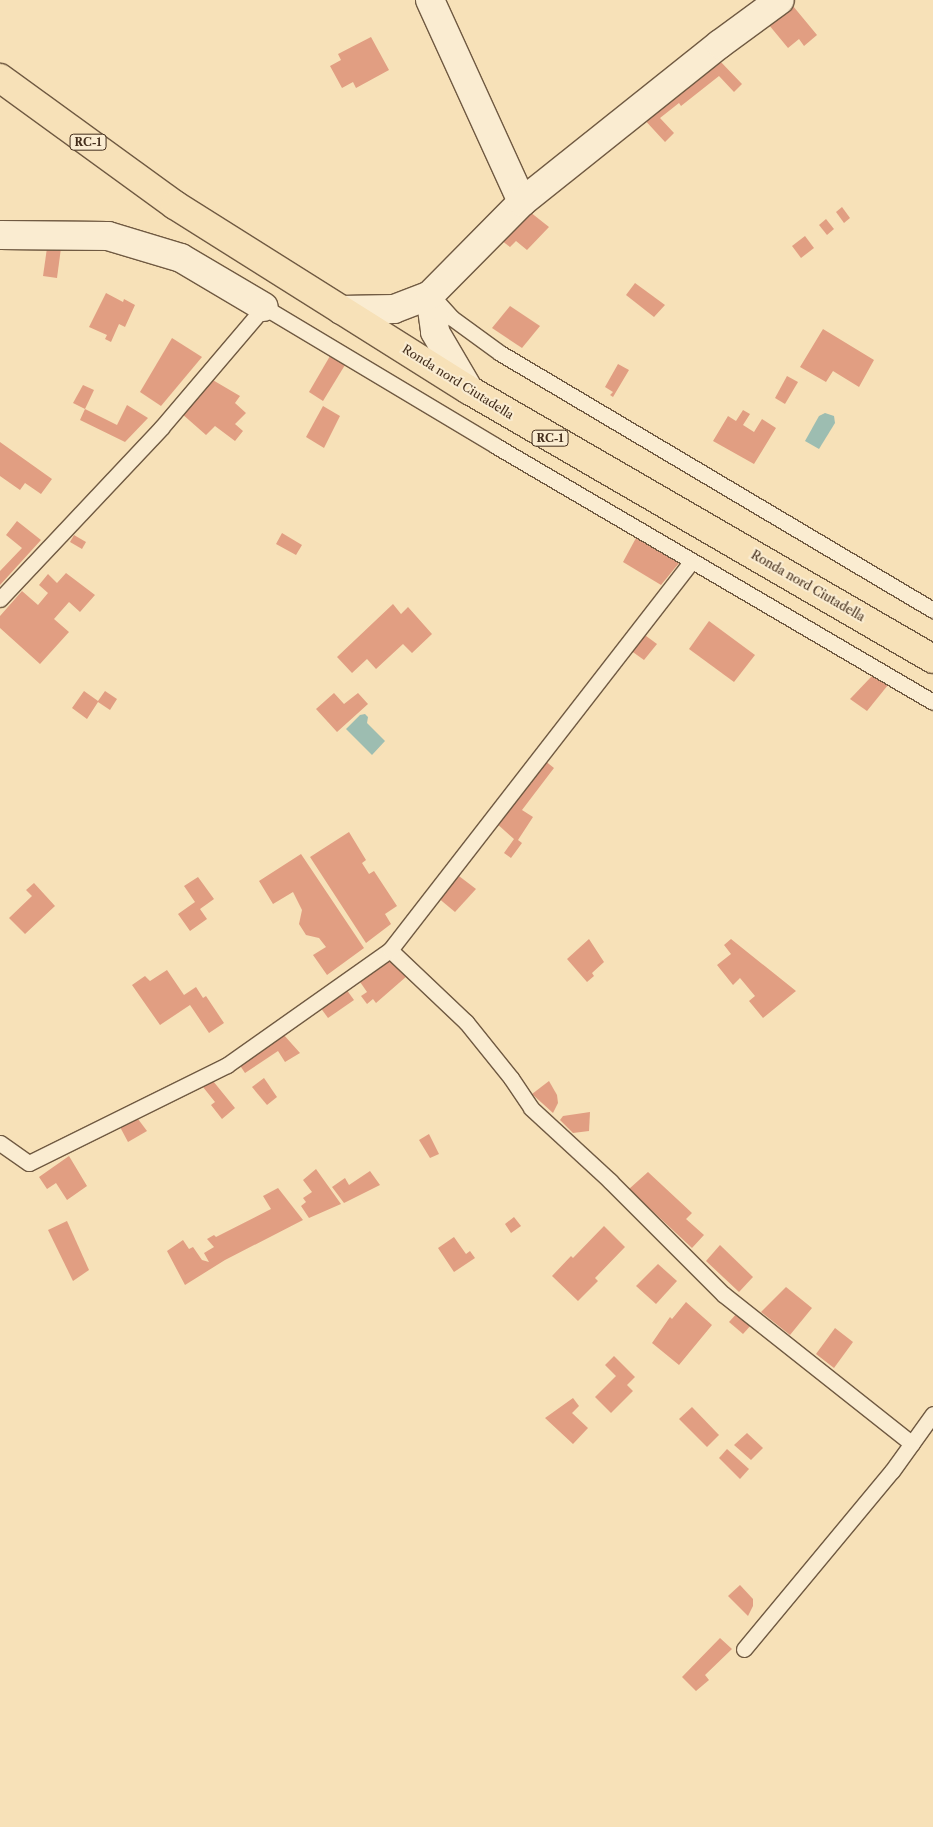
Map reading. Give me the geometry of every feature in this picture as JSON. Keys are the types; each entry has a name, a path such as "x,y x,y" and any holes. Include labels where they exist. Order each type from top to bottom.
{"main road":[{"name":"Ronda nord Ciutadella","path":"0,78 175,205 469,390 933,659"}],"street":[{"path":"430,0 522,202"},
{"path":"341,310 394,309 430,295 522,202 720,44 780,0"},
{"path":"0,235 108,236 181,258 264,307"},
{"path":"430,295 435,332 469,390"}],"lane":[{"path":"430,295 452,318 500,353 933,610"},
{"path":"0,599 161,428 264,307 933,702"},
{"path":"0,1143 29,1163 201,1078 227,1065 390,950 692,561"},
{"path":"390,950 466,1022 511,1078 531,1108 610,1181 723,1294 912,1444"},
{"path":"744,1649 892,1471 933,1414"}],"shaded area":[{"path":"825,413 834,416 835,423 819,449 805,441 819,416"},
{"path":"365,714 368,717 367,723 385,741 372,755 346,729 360,715"}],"building":[{"path":"793,6 817,35 804,46 799,39 788,48 769,25"},
{"path":"371,37 389,70 356,88 353,82 342,88 330,66 341,60 338,54"},
{"path":"718,59 742,84 734,92 719,76 681,106 679,103 660,118 674,133 665,142 642,117"},
{"path":"842,207 850,218 844,223 836,212"},
{"path":"525,208 549,227 527,250 516,241 510,247 497,237"},
{"path":"826,219 834,229 827,235 819,225"},
{"path":"805,236 814,248 801,258 792,246"},
{"path":"47,248 61,248 57,278 43,276"},
{"path":"635,283 665,305 654,317 626,295"},
{"path":"106,293 123,302 124,299 135,305 125,327 119,324 111,342 105,339 107,335 89,327"},
{"path":"510,306 540,326 522,348 492,328"},
{"path":"823,329 874,360 859,387 833,371 826,382 800,367"},
{"path":"172,338 202,357 161,406 140,392"},
{"path":"330,356 345,365 323,401 309,392"},
{"path":"618,364 629,370 613,397 610,395 613,392 605,387"},
{"path":"787,376 798,382 785,404 775,398"},
{"path":"211,379 240,396 235,403 246,413 235,424 243,431 235,441 215,426 206,435 181,413"},
{"path":"83,385 94,390 85,409 73,403"},
{"path":"127,405 148,418 125,442 80,420 85,409 117,425"},
{"path":"323,406 340,416 324,448 306,437"},
{"path":"743,410 750,414 743,425 754,432 762,419 776,428 754,464 713,441 728,416 736,421"},
{"path":"0,442 52,479 41,494 25,483 20,490 0,476"},
{"path":"17,521 41,540 0,585 0,571 22,548 6,535"},
{"path":"282,533 302,545 296,555 276,544"},
{"path":"74,535 86,542 82,549 70,542"},
{"path":"636,538 679,563 661,585 623,562"},
{"path":"66,573 95,595 80,612 69,602 54,619 69,632 40,664 0,628 0,616 22,591 38,605 48,593 39,585 48,574 57,583"},
{"path":"393,604 401,614 408,607 432,634 412,653 403,644 376,669 367,659 352,673 337,657"},
{"path":"709,621 755,655 734,682 689,649"},
{"path":"642,633 657,644 644,660 630,650"},
{"path":"872,676 888,685 867,711 850,699"},
{"path":"84,691 98,701 105,691 117,699 110,710 98,702 87,719 72,708"},
{"path":"334,693 344,704 358,693 368,704 337,732 316,709"},
{"path":"544,760 554,768 522,810 533,817 518,840 522,843 511,858 504,853 514,839 495,822"},
{"path":"349,832 366,860 362,863 369,874 374,871 397,906 385,914 391,924 366,943 310,857"},
{"path":"301,854 364,948 327,975 313,955 326,947 319,938 306,935 299,924 302,910 293,892 273,904 259,881"},
{"path":"455,873 476,889 455,912 437,897"},
{"path":"198,877 214,899 200,909 207,919 190,931 178,914 195,902 184,886"},
{"path":"34,883 55,906 25,934 9,918 32,896 26,890"},
{"path":"589,939 604,962 592,973 594,976 587,982 567,959"},
{"path":"731,939 796,991 763,1018 749,1001 755,996 740,978 733,985 717,965 731,954 724,945"},
{"path":"389,960 407,976 376,1003 373,999 367,1004 361,996 367,992 358,979"},
{"path":"167,970 184,995 196,987 203,998 206,996 224,1023 209,1033 190,1005 160,1025 132,985 145,976 150,981"},
{"path":"346,989 354,1000 328,1018 320,1007"},
{"path":"283,1034 300,1053 285,1062 278,1051 245,1073 237,1061"},
{"path":"264,1078 277,1097 267,1105 252,1087"},
{"path":"213,1081 235,1108 222,1119 211,1105 215,1102 203,1087"},
{"path":"549,1081 557,1095 558,1103 553,1113 532,1094"},
{"path":"590,1112 589,1131 573,1133 560,1120 563,1116"},
{"path":"138,1119 147,1131 128,1142 120,1127"},
{"path":"429,1134 439,1154 430,1158 419,1140"},
{"path":"69,1156 87,1186 67,1200 56,1183 47,1189 39,1177"},
{"path":"316,1169 341,1204 309,1218 301,1206 306,1202 303,1198 312,1192 303,1180"},
{"path":"370,1171 380,1185 344,1203 332,1187 345,1178 349,1185"},
{"path":"648,1172 692,1213 686,1219 704,1235 692,1248 629,1189"},
{"path":"278,1188 303,1220 225,1260 185,1285 167,1251 183,1240 189,1249 193,1247 202,1260 209,1262 204,1253 214,1247 207,1239 214,1235 216,1237 271,1209 263,1196"},
{"path":"514,1217 521,1226 511,1233 505,1224"},
{"path":"67,1221 89,1270 73,1281 48,1230"},
{"path":"604,1226 625,1247 595,1278 598,1281 578,1301 552,1276 571,1256 573,1258"},
{"path":"454,1237 466,1254 470,1251 475,1258 454,1272 438,1248"},
{"path":"720,1245 753,1277 739,1292 706,1261"},
{"path":"658,1264 677,1281 656,1304 636,1286"},
{"path":"786,1287 812,1308 790,1335 761,1312"},
{"path":"686,1302 712,1325 679,1365 652,1343 670,1317 672,1319"},
{"path":"738,1312 752,1324 743,1334 729,1322"},
{"path":"835,1328 853,1342 834,1368 816,1354"},
{"path":"614,1356 635,1377 627,1385 633,1391 611,1413 595,1397 616,1376 605,1365"},
{"path":"573,1398 579,1406 572,1413 588,1428 573,1444 545,1418"},
{"path":"692,1407 719,1435 707,1447 679,1419"},
{"path":"747,1433 763,1448 751,1460 734,1445"},
{"path":"727,1449 749,1469 740,1479 719,1458"},
{"path":"740,1585 753,1599 753,1606 748,1616 728,1596"},
{"path":"720,1638 732,1649 705,1675 709,1680 696,1691 682,1677"}]}
